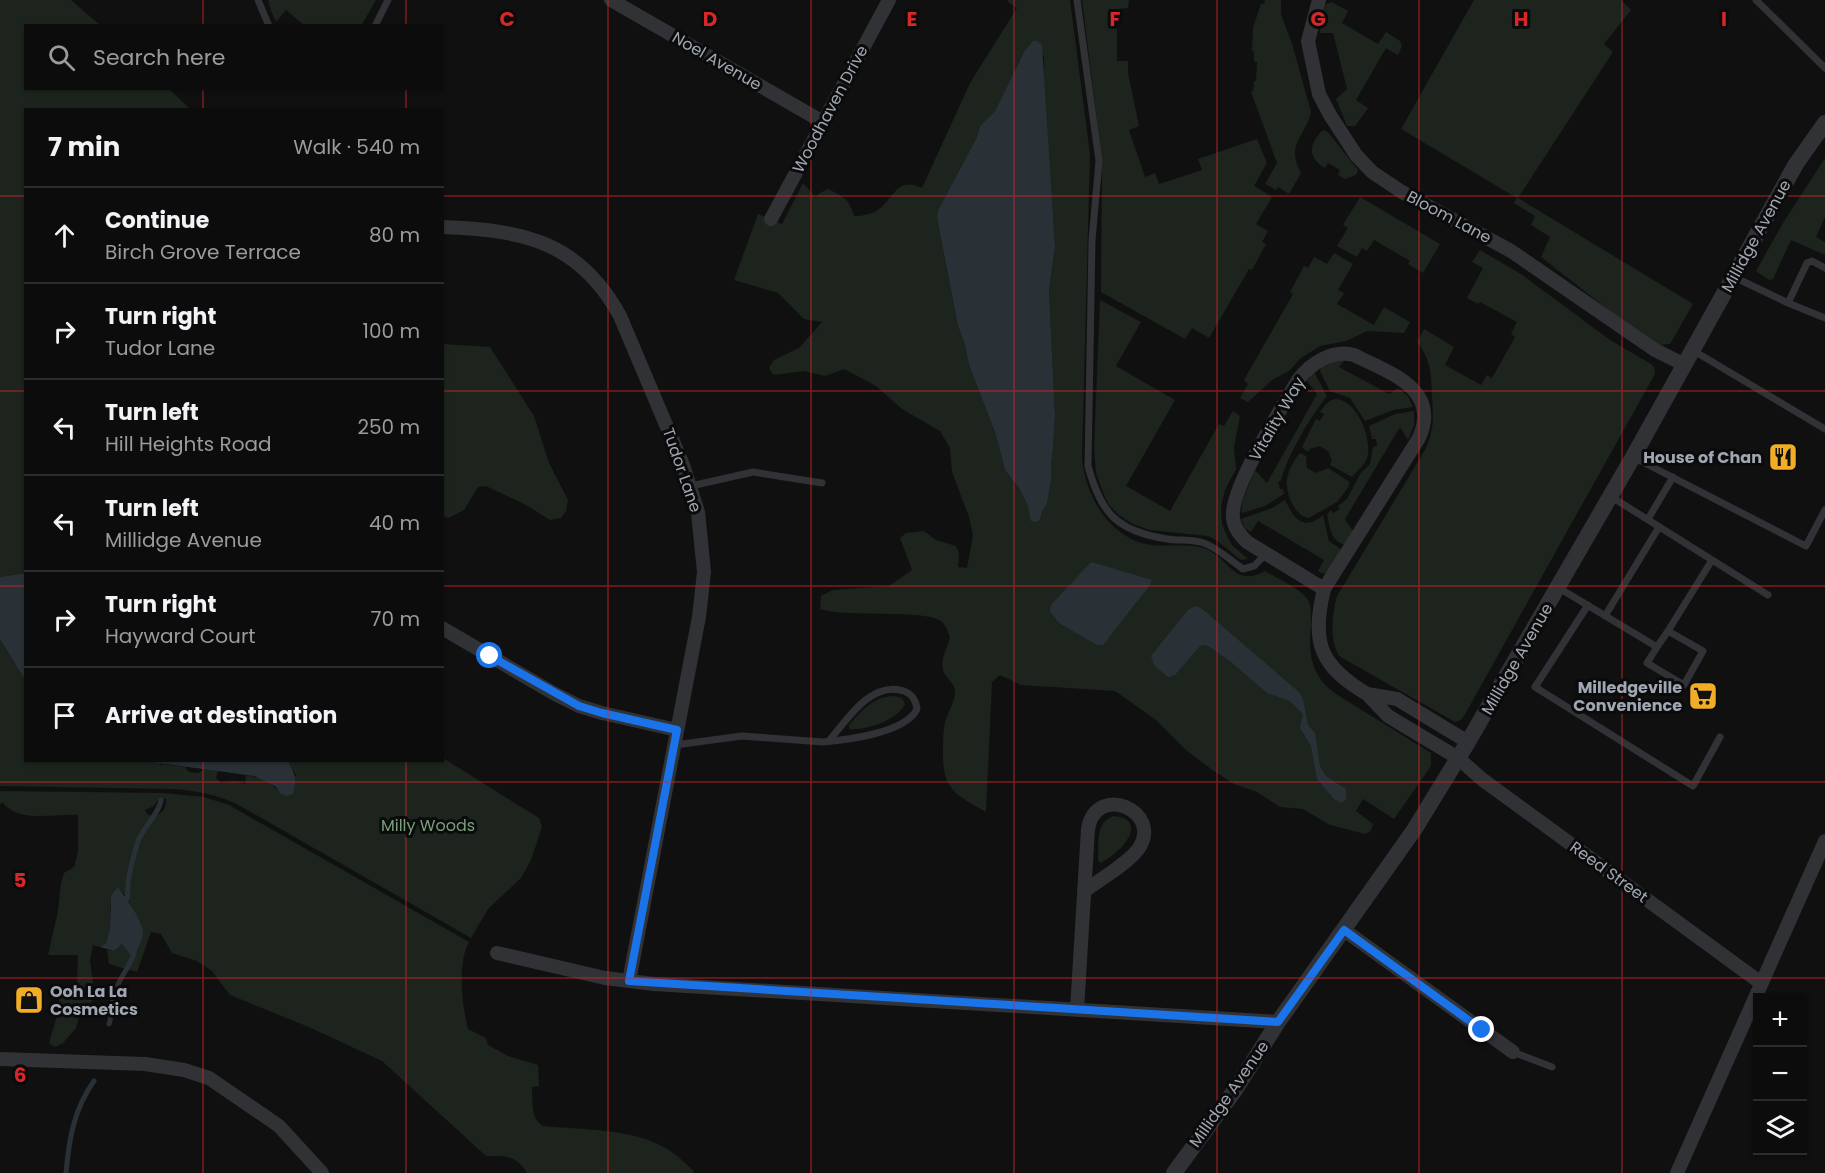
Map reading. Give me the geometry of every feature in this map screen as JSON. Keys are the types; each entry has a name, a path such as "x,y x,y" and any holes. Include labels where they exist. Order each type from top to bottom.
{"street":[{"name":"Noel Avenue","path":"611,0 823,122"},
{"name":"Woodhaven Drive","path":"771,219 889,0"},
{"name":"Bloom Lane","path":"1319,0 1308,41 1319,94 1356,155 1372,172 1402,192 1511,251 1655,350 1690,358"},
{"name":"Millidge Avenue","path":"1174,1173 1414,830 1468,742 1690,358 1796,164 1825,123"},
{"name":"Tudor Lane","path":"444,227 506,233 532,239 553,247 592,275 608,293 620,316 691,486 698,512 702,542 703,592 629,981"},
{"name":"Vitality Way","path":"1324,589 1247,542 1238,532 1233,519 1233,507 1236,495 1251,464 1305,371 1324,358 1344,354 1354,356 1413,387 1421,400 1423,428 1324,589 1318,611 1319,642 1325,658 1336,672 1367,694 1388,716 1458,758"},
{"path":"444,629 579,706 677,730"},
{"name":"Vitality Way","path":"1367,694 1398,699 1468,742"},
{"name":"Reed Street","path":"1458,758 1483,780 1761,983"},
{"path":"1077,1010 1084,891 1088,829 1097,811 1111,804 1130,808 1143,825 1144,832 1140,846 1132,855 1084,891"},
{"path":"1677,1173 1825,841"},
{"path":"1344,930 1513,1052"},
{"path":"497,953 605,978 629,981 1278,1022"},
{"path":"0,1059 144,1065 184,1070 209,1078 279,1126 322,1173"}],"lane":[{"path":"258,0 267,24"},
{"path":"376,24 388,0"},
{"path":"1077,0 1099,161 1092,240 1088,466 1095,490 1104,509 1123,525 1147,536 1207,544 1243,569 1254,566 1266,554"},
{"path":"1756,0 1825,68"},
{"path":"1788,303 1808,263 1812,261 1825,268"},
{"path":"1734,277 1825,318"},
{"path":"1690,358 1825,429"},
{"path":"1633,457 1806,546 1825,510"},
{"path":"691,486 753,472 822,483"},
{"path":"1648,519 1673,477"},
{"path":"1610,496 1768,595"},
{"path":"1605,616 1659,527"},
{"path":"1668,631 1703,651 1684,685 1647,663 1712,560"},
{"path":"1558,587 1657,647"},
{"path":"1588,605 1535,687 1693,786 1720,737"},
{"path":"675,745 742,736 829,741 862,736 905,721 917,709 914,698 906,692 892,690 871,697 856,709 829,741"},
{"path":"1513,1052 1552,1067"}],"green space":[{"path":"0,0 71,0 99,24 24,24 24,90 170,90 189,108 24,108 24,573 0,577"},
{"path":"268,0 376,0 362,24 303,24 286,10 276,22"},
{"path":"1008,0 1070,0 1090,154 1082,458 1088,487 1094,501 1112,525 1136,541 1151,545 1201,547 1214,554 1239,574 1255,575 1265,571 1305,596 1310,604 1311,653 1314,667 1322,681 1336,694 1431,753 1431,766 1394,819 1363,799 1356,811 1373,824 1371,831 1365,834 1330,825 1303,809 1280,807 1257,792 1234,784 1186,750 1156,720 1115,691 1021,685 1000,675 992,682 986,812 958,795 952,789 945,774 944,729 955,689 942,666 950,637 943,623 932,617 919,615 849,613 820,609 821,596 833,590 889,586 912,570 900,538 906,533 924,531 936,540 956,546 959,553 958,567 967,568 973,535 969,517 952,472 950,448 940,431 902,409 876,386 844,369 825,376 804,371 773,375 769,368 774,360 799,348 822,322 804,319 778,293 734,280 758,214 782,224 803,183 816,198 818,194 828,189 842,196 848,202 854,216 878,210 901,187 914,185 922,188 970,83 1017,8","holes":["1024,52 1044,55 1044,89 1055,247 1049,290 1055,416 1051,481 1047,504 1040,520 1028,506 1019,488 1005,470 996,435 969,365 958,326 937,218 938,210 976,139 980,126 995,111"]},
{"path":"1082,0 1129,0 1128,8 1117,9 1117,61 1128,61 1128,73 1139,126 1129,130 1145,177 1155,173 1159,184 1202,170 1198,159 1257,139 1267,163 1254,186 1272,197 1256,224 1268,231 1262,242 1266,244 1209,338 1192,328 1185,339 1101,292 1102,161"},
{"path":"1265,0 1281,0 1281,14 1293,47 1311,112 1296,147 1295,155 1301,173 1289,194 1278,187 1276,190 1265,184 1277,163 1251,92 1254,81 1256,81 1257,62 1254,62 1254,51 1252,51 1253,27 1261,4 1264,4"},
{"path":"1474,0 1621,0 1631,10 1604,44 1613,52 1518,198 1693,304 1670,344 1659,345 1619,318 1541,257 1550,237 1531,225 1535,216 1514,203 1517,198 1401,129"},
{"path":"1332,2 1348,11 1342,23 1378,44 1386,32 1400,41 1402,46 1398,55 1386,48 1356,100 1368,108 1355,126 1347,126 1336,99 1347,89 1333,33 1320,33 1320,22 1326,4"},
{"path":"1323,130 1328,132 1358,170 1356,175 1345,179 1338,175 1340,170 1328,163 1325,168 1315,159 1313,145"},
{"path":"1825,158 1825,217 1816,237 1825,242 1825,255 1791,240 1773,279 1769,280 1756,271 1783,223"},
{"path":"1360,197 1440,244 1423,273 1408,264 1410,261 1374,240 1367,251 1362,248 1357,257 1337,246 1348,228 1343,225"},
{"path":"1480,250 1521,274 1610,340 1651,364 1655,374 1464,716 1455,722 1339,656 1332,626 1337,596 1425,450 1432,429 1431,373 1425,354 1417,342 1424,329 1454,347 1445,365 1481,385 1487,375 1492,378 1515,337 1511,334 1517,322 1480,302 1478,304 1467,298 1483,268 1472,262"},
{"path":"1334,253 1353,264 1338,290 1344,293 1337,304 1374,325 1384,307 1410,322 1404,333 1367,331 1346,341 1320,346 1301,358 1289,371 1272,380 1248,402 1240,398 1248,384 1244,380 1293,294 1290,292 1304,266 1308,268 1314,257 1327,264"},
{"path":"1100,300 1141,322 1116,366 1175,400 1126,486 1170,511 1219,424 1224,426 1233,411 1240,416 1234,447 1236,469 1225,490 1221,507 1222,524 1232,545 1248,559 1241,560 1208,536 1149,530 1133,524 1109,505 1096,473 1094,447"},
{"path":"444,344 490,347 534,416 549,463 568,500 566,511 561,518 550,520 528,506 486,486 478,487 464,510 448,518 444,516"},
{"path":"1345,360 1339,367 1389,394 1398,388 1408,396 1413,407 1393,410 1365,421 1350,398 1330,391 1320,371 1321,367"},
{"path":"1314,372 1327,396 1300,437 1281,481 1278,482 1284,494 1265,506 1242,513 1243,499 1255,470 1267,483 1317,394 1307,381"},
{"path":"1336,399 1344,401 1357,413 1368,441 1366,461 1352,477 1330,465 1332,461 1328,451 1319,446 1308,452 1302,447 1316,419 1320,421 1324,414 1320,412 1328,402"},
{"path":"1414,411 1414,425 1408,440 1400,427 1345,519 1353,531 1345,545 1340,543 1332,533 1327,514 1331,510 1333,513 1340,509 1338,506 1347,499 1360,474 1370,464 1373,447 1377,446 1376,439 1372,439 1369,426 1395,414"},
{"path":"1300,453 1306,456 1307,468 1316,473 1328,468 1350,482 1337,502 1309,518 1295,508 1287,490 1289,472"},
{"path":"1285,500 1295,517 1304,522 1316,520 1323,515 1329,541 1342,550 1329,572 1323,574 1318,571 1324,560 1258,521 1251,532 1245,528 1241,519 1272,508"},
{"name":"Milly Woods","path":"0,639 24,678 24,762 152,762 160,763 161,766 162,764 185,767 189,772 199,773 204,769 218,771 216,778 221,783 235,781 245,784 246,775 259,778 277,790 296,775 289,762 444,762 444,759 539,818 542,827 531,860 521,878 488,909 471,938 242,807 217,797 200,792 173,789 0,786"},
{"path":"894,696 902,698 905,704 896,715 872,726 849,729 849,725 868,705"},
{"path":"0,791 163,793 204,797 229,805 469,942 465,951 462,973 468,1029 486,1038 488,1045 508,1056 538,1065 539,1086 532,1087 533,1109 539,1123 543,1126 589,1129 636,1136 672,1152 694,1171 693,1173 527,1173 519,1163 510,1158 486,1156 382,1061 311,1028 230,995 212,971 197,961 172,953 161,934 151,932 137,972 109,964 107,950 114,951 122,944 131,956 137,948 141,923 120,890 110,903 110,928 106,943 100,947 93,945 90,960 95,997 79,1017 76,1028 63,1043 55,1047 49,1043 59,1009 59,993 77,985 78,955 48,955 58,911 61,883 64,873 74,867 78,852 78,815 27,815 9,809 2,802 0,805","holes":["166,799 165,808 160,814 154,816 147,814 145,810 154,806 158,800"]},
{"path":"1114,816 1125,819 1130,824 1131,831 1122,846 1100,863 1098,860 1099,834 1104,823"}],"shaded area":[{"path":"1033,41 1042,45 1055,247 1049,290 1055,416 1051,481 1047,504 1040,520 1036,522 1031,521 1028,506 1019,488 1005,470 996,435 969,365 958,326 937,218 938,210 976,139 980,126 995,111 1024,52"},
{"path":"1091,562 1152,580 1103,645 1097,645 1059,623 1050,611 1051,605"},
{"path":"24,573 24,678 0,639 0,577"},
{"path":"1196,606 1299,692 1303,699 1308,725 1315,733 1320,767 1327,777 1346,789 1346,799 1342,803 1334,799 1317,779 1311,746 1300,728 1303,714 1290,701 1267,693 1230,661 1208,646 1199,647 1175,675 1168,677 1154,665 1151,656 1188,610"},
{"path":"151,762 288,762 295,777 293,794 287,796 281,794 275,786 254,776"},
{"path":"118,887 137,915 142,927 143,936 136,955 131,956 122,944 114,951 100,947 106,943 110,928 111,896"}],"waterway":[{"path":"125,902 138,841 158,810 161,800"},
{"path":"109,1024 117,987 134,953 131,950"},
{"path":"66,1173 77,1113 94,1081"}],"place":[{"name":"House of Chan","path":"1783,457"},
{"name":"Milledgeville Convenience","path":"1703,696"},
{"name":"Ooh La La Cosmetics","path":"29,1000"}],"route":[{"path":"490,656 579,706 677,730 629,981 1278,1022 1344,930 1482,1030"}]}
